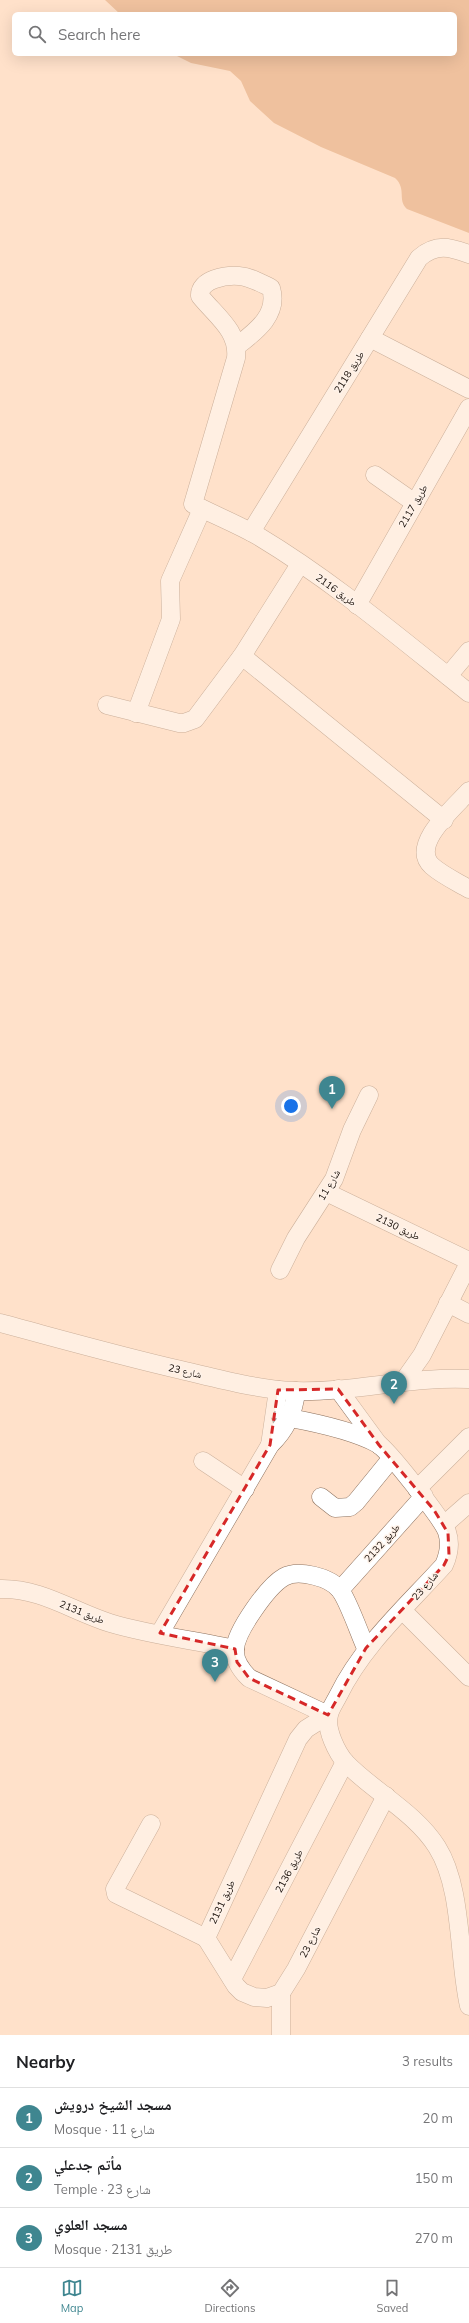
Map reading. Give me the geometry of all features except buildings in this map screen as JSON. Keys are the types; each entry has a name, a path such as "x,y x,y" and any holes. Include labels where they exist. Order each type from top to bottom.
{"street":[{"name":"طريق 2118","path":"251,532 419,258 426,252 441,247 469,254"},
{"path":"370,338 469,389"},
{"path":"136,713 171,619 170,582 198,506 236,358 237,346"},
{"name":"طريق 2117","path":"357,605 469,408"},
{"path":"375,475 415,503"},
{"name":"طريق 2116","path":"198,506 251,532 300,564 357,605 469,693"},
{"path":"108,706 159,719 184,723 195,718 242,656 300,564"},
{"path":"448,676 469,651"},
{"path":"242,656 444,820"},
{"path":"469,791 427,840 425,854 432,866 469,889"},
{"name":"شارع 11","path":"280,1270 296,1238 334,1179 352,1130 369,1095"},
{"name":"طريق 2130","path":"326,1192 469,1262 417,1364 403,1382"},
{"path":"448,1303 469,1314"},
{"name":"شارع 23","path":"0,1323 130,1358 247,1385 278,1390 296,1391 338,1389 403,1382 469,1379"},
{"path":"427,1344 432,1380"},
{"name":"شارع 23","path":"328,1715 341,1689 366,1648 403,1611 444,1564 449,1555 448,1533 460,1517 420,1493 379,1445 338,1389"},
{"path":"270,1445 278,1390"},
{"path":"160,1633 270,1445 278,1437 290,1418 296,1391"},
{"path":"290,1418 324,1426 379,1445"},
{"path":"420,1493 469,1437"},
{"path":"321,1497 335,1508 350,1507 356,1502 391,1459"},
{"path":"203,1461 245,1489"},
{"name":"طريق 2132","path":"340,1590 420,1493"},
{"path":"366,1648 340,1590 322,1578 302,1573 284,1577 270,1589 250,1615 235,1649 237,1662 250,1678 328,1715 330,1732 345,1762 386,1796 437,1846 446,1866 465,1948 469,2006"},
{"name":"طريق 2131","path":"0,1590 30,1591 108,1622 137,1631 160,1633 235,1649"},
{"path":"403,1611 469,1677"},
{"name":"طريق 2131","path":"206,1938 298,1739 306,1730 328,1715"},
{"name":"طريق 2136","path":"232,1979 345,1762"},
{"name":"شارع 23","path":"281,1993 296,1969 386,1796"},
{"path":"151,1824 114,1889 116,1894 206,1938 242,1992 254,1997 267,1998 281,1993 281,2035"}],"highlighted area":[{"path":"338,1389 379,1445 434,1510 448,1533 449,1555 444,1565 366,1648 328,1715 249,1678 237,1662 235,1649 160,1633 270,1445 278,1390"}],"shaded area":[{"path":"105,0 469,0 469,233 407,209 404,206 401,186 395,178 321,147 274,123 250,101 241,81 230,71 191,63 177,56 457,56 457,12 118,12"}],"place":[{"name":"مسجد الشيخ درويش","path":"332,1109"},
{"name":"مأتم جدعلي","path":"394,1404"},
{"name":"مسجد العلوي","path":"215,1682"}]}
